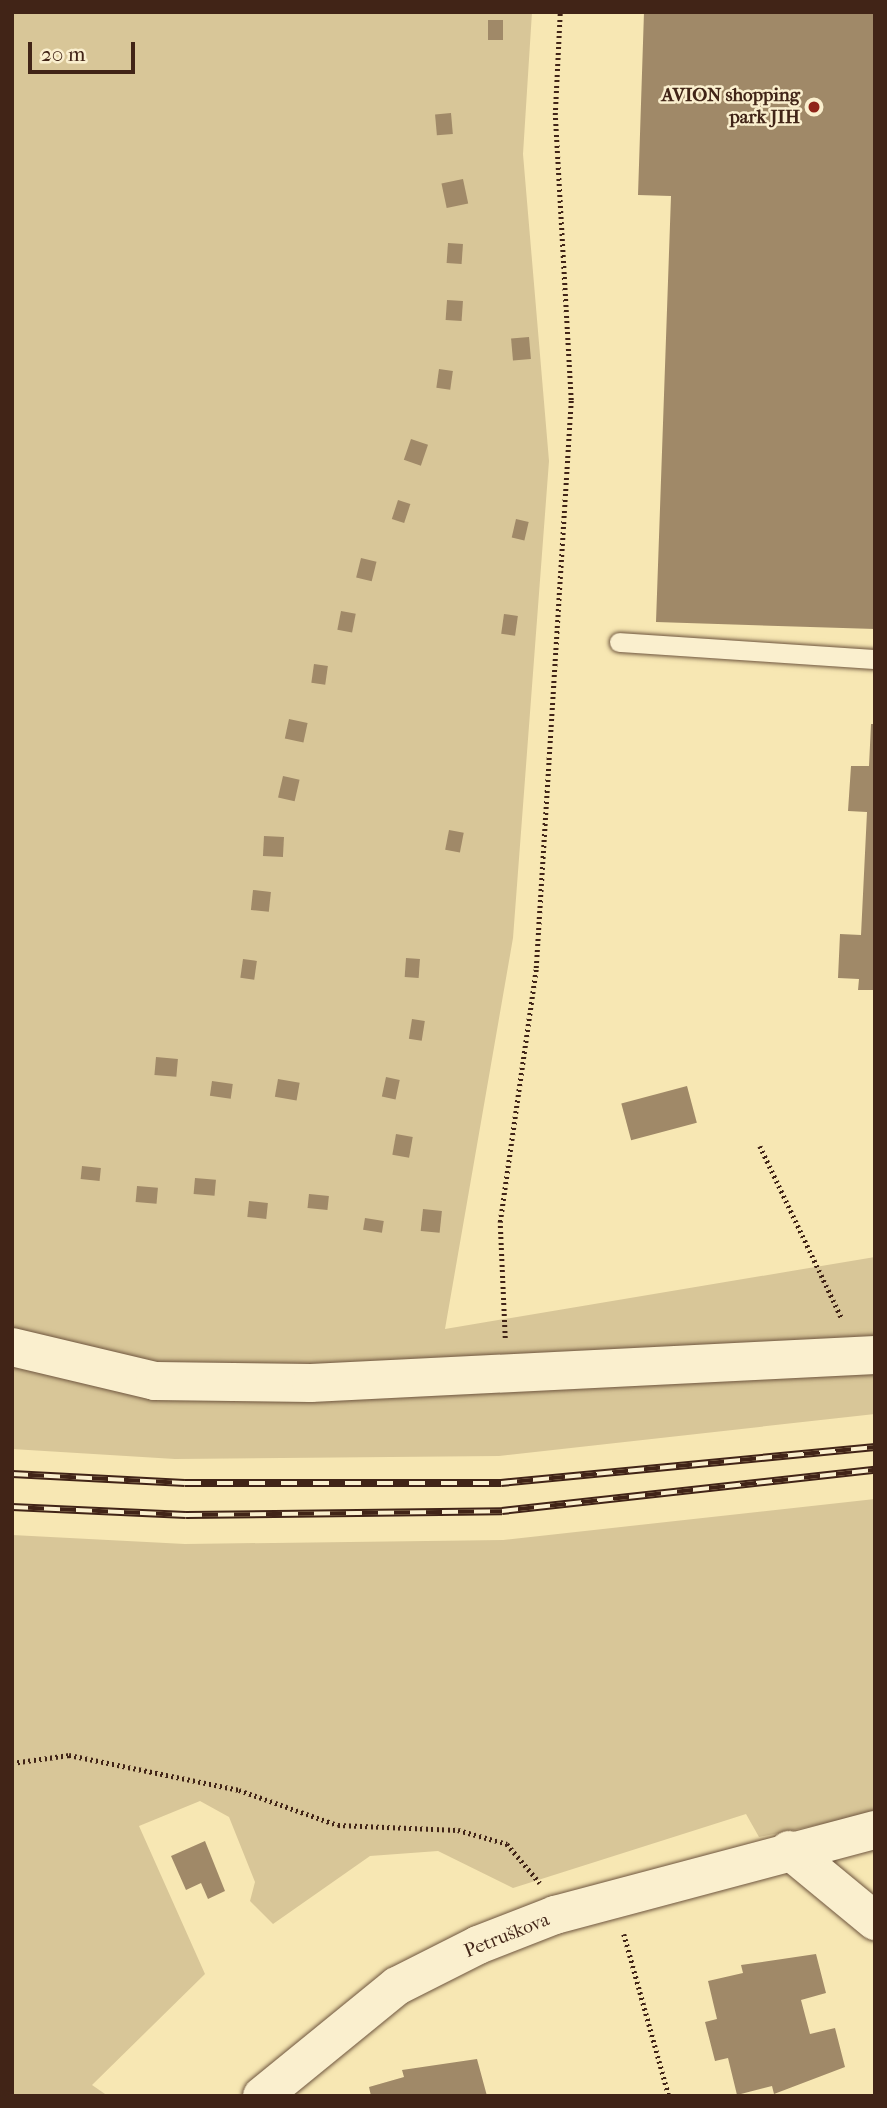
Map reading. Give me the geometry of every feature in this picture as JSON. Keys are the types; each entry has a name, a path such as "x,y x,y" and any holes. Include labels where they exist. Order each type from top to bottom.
{"street":[{"path":"12,1346 155,1381 311,1383 507,1370 867,1356"},
{"name":"Petruškova","path":"262,2096 397,1986 555,1915 789,1850 875,1830"},
{"path":"789,1850 875,1921"}],"lane":[{"path":"619,642 875,659"}],"path":[{"path":"507,1370 500,1222 536,968 571,400 555,115 560,12"},
{"path":"760,1146 867,1356"},
{"path":"12,1763 69,1755 239,1790 338,1825 458,1830 506,1844 535,1873 555,1915"},
{"path":"614,1899 669,2096"}],"shaded area":[{"path":"12,12 532,12 523,154 549,461 513,938 445,1329 875,1257 875,1414 499,1456 175,1459 12,1449"},
{"path":"875,1499 875,1813 759,1837 746,1814 513,1888 438,1851 370,1856 273,1924 250,1901 255,1882 229,1817 200,1801 139,1826 205,1974 92,2085 108,2096 12,2096 12,1535 185,1544 503,1540"}],"building":[{"path":"644,12 875,12 875,629 656,622 671,196 638,195"},
{"path":"488,20 503,20 503,40 488,40"},
{"path":"451,113 453,134 437,135 435,114"},
{"path":"463,179 468,203 447,208 441,184"},
{"path":"448,243 463,244 462,264 447,263"},
{"path":"447,300 463,301 462,321 446,320"},
{"path":"529,337 531,359 513,360 511,339"},
{"path":"439,369 453,371 450,390 436,388"},
{"path":"411,439 428,445 421,466 404,460"},
{"path":"398,500 410,504 404,523 392,519"},
{"path":"516,519 529,522 524,540 512,538"},
{"path":"361,558 377,562 372,581 356,577"},
{"path":"341,611 356,614 352,633 337,630"},
{"path":"504,614 518,616 515,636 501,634"},
{"path":"314,664 328,666 325,685 311,683"},
{"path":"289,719 308,723 303,743 285,739"},
{"path":"871,724 875,724 875,990 858,990 859,979 838,978 840,934 861,935 867,812 848,811 851,766 869,766"},
{"path":"283,776 300,780 295,801 278,797"},
{"path":"449,830 464,833 460,852 445,850"},
{"path":"264,836 284,837 283,857 263,856"},
{"path":"253,890 271,892 269,912 251,910"},
{"path":"406,958 420,959 419,978 405,977"},
{"path":"243,959 257,961 254,980 240,978"},
{"path":"412,1019 425,1021 422,1041 409,1039"},
{"path":"156,1057 178,1059 176,1077 154,1075"},
{"path":"386,1077 400,1080 396,1099 382,1097"},
{"path":"278,1079 300,1083 297,1101 275,1097"},
{"path":"212,1081 233,1084 231,1099 210,1096"},
{"path":"687,1086 697,1123 631,1140 621,1104"},
{"path":"396,1134 413,1137 409,1158 392,1155"},
{"path":"82,1166 101,1168 100,1181 81,1179"},
{"path":"195,1178 216,1180 215,1196 194,1194"},
{"path":"137,1186 158,1188 157,1204 136,1202"},
{"path":"309,1194 329,1196 327,1210 308,1208"},
{"path":"249,1201 268,1203 266,1219 247,1217"},
{"path":"423,1209 442,1211 440,1233 421,1231"},
{"path":"365,1218 384,1221 382,1233 363,1230"},
{"path":"205,1841 225,1891 208,1899 201,1883 186,1890 171,1856"},
{"path":"816,1954 826,1993 801,2000 810,2034 835,2028 845,2067 774,2094 772,2086 737,2095 728,2058 715,2061 705,2022 717,2019 708,1981 743,1973 741,1965"},
{"path":"477,2059 487,2096 371,2096 369,2087 404,2077 402,2070"}],"railway":[{"path":"12,1474 185,1483 501,1483 875,1447"},
{"path":"12,1507 186,1515 502,1511 875,1470"}],"place":[{"name":"AVION shopping park JIH","path":"814,107"}]}
